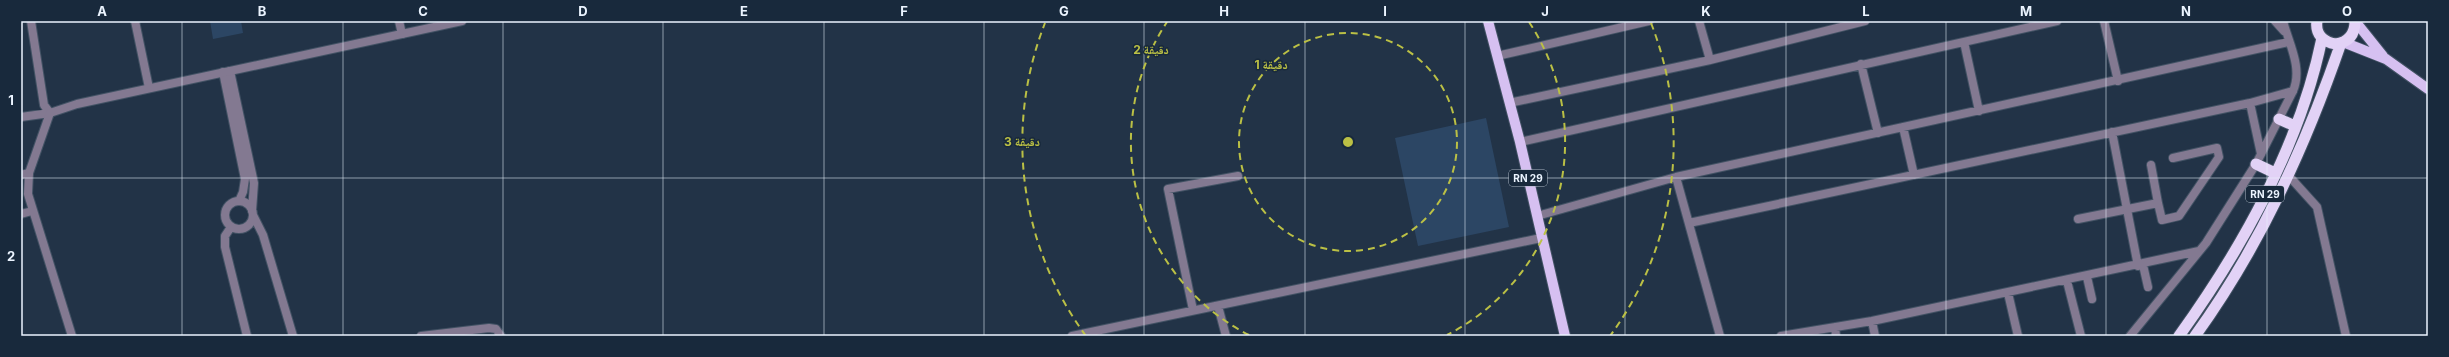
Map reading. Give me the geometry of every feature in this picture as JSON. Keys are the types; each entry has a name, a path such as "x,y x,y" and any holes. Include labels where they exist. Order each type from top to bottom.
{"highway":[{"path":"2317,27 2331,43 2342,42 2353,34 2355,21"},
{"name":"RN 29","path":"2179,336 2237,248 2275,173 2295,126 2313,77 2317,27"},
{"name":"RN 29","path":"2195,336 2249,255 2289,176 2342,42"},
{"path":"2279,119 2295,126"},
{"path":"2258,159 2275,173"}],"main road":[{"name":"RN 29","path":"1488,21 1520,142 1541,238 1565,336"},
{"path":"2355,21 2386,59"},
{"path":"2342,42 2386,59 2428,89"}],"street":[{"path":"30,21 44,105 50,113"},
{"path":"135,21 149,88"},
{"path":"399,21 402,34"},
{"path":"21,118 50,113 77,104 149,88 462,21"},
{"path":"1497,56 1649,21"},
{"path":"1699,21 1710,60"},
{"path":"1509,103 1710,60 1865,21"},
{"path":"1520,142 2057,21"},
{"path":"2104,21 2118,81"},
{"path":"2275,21 2286,33"},
{"path":"2130,336 2200,252 2258,159 2293,91 2298,73 2283,21"},
{"path":"1964,42 1979,111"},
{"path":"1537,216 1676,177 2118,81 2289,42"},
{"path":"1861,64 1878,133"},
{"path":"227,72 245,178 243,192 238,202"},
{"path":"227,72 254,183 252,213 247,226 239,229 231,227 226,220 226,211 230,204 238,202 247,204 252,213 263,235 293,336"},
{"path":"1689,223 2250,103 2293,91"},
{"path":"2250,103 2258,159"},
{"path":"50,113 25,174 32,211 72,336"},
{"path":"1903,127 1914,174"},
{"path":"2112,132 2127,210 2141,266 2148,287"},
{"path":"2151,165 2162,220 2179,216 2219,157 2217,148 2174,158"},
{"path":"1192,310 1168,189 1238,176"},
{"path":"2289,176 2317,206 2346,336"},
{"path":"1676,177 1720,336"},
{"path":"2078,219 2158,203"},
{"path":"21,214 32,211"},
{"path":"231,227 225,236 225,247 247,336"},
{"path":"1072,336 1541,238"},
{"path":"1781,336 1872,321 2141,266 2200,252"},
{"path":"2088,277 2092,299"},
{"path":"2067,281 2080,336"},
{"path":"2008,293 2018,336"},
{"path":"1218,306 1226,336"},
{"path":"1872,321 1875,336"},
{"path":"1835,326 1836,336"},
{"path":"421,336 489,328 496,329 501,336"}],"shaded area":[{"path":"210,21 241,21 243,33 213,39"},
{"path":"1486,118 1509,227 1418,246 1395,138"}]}
